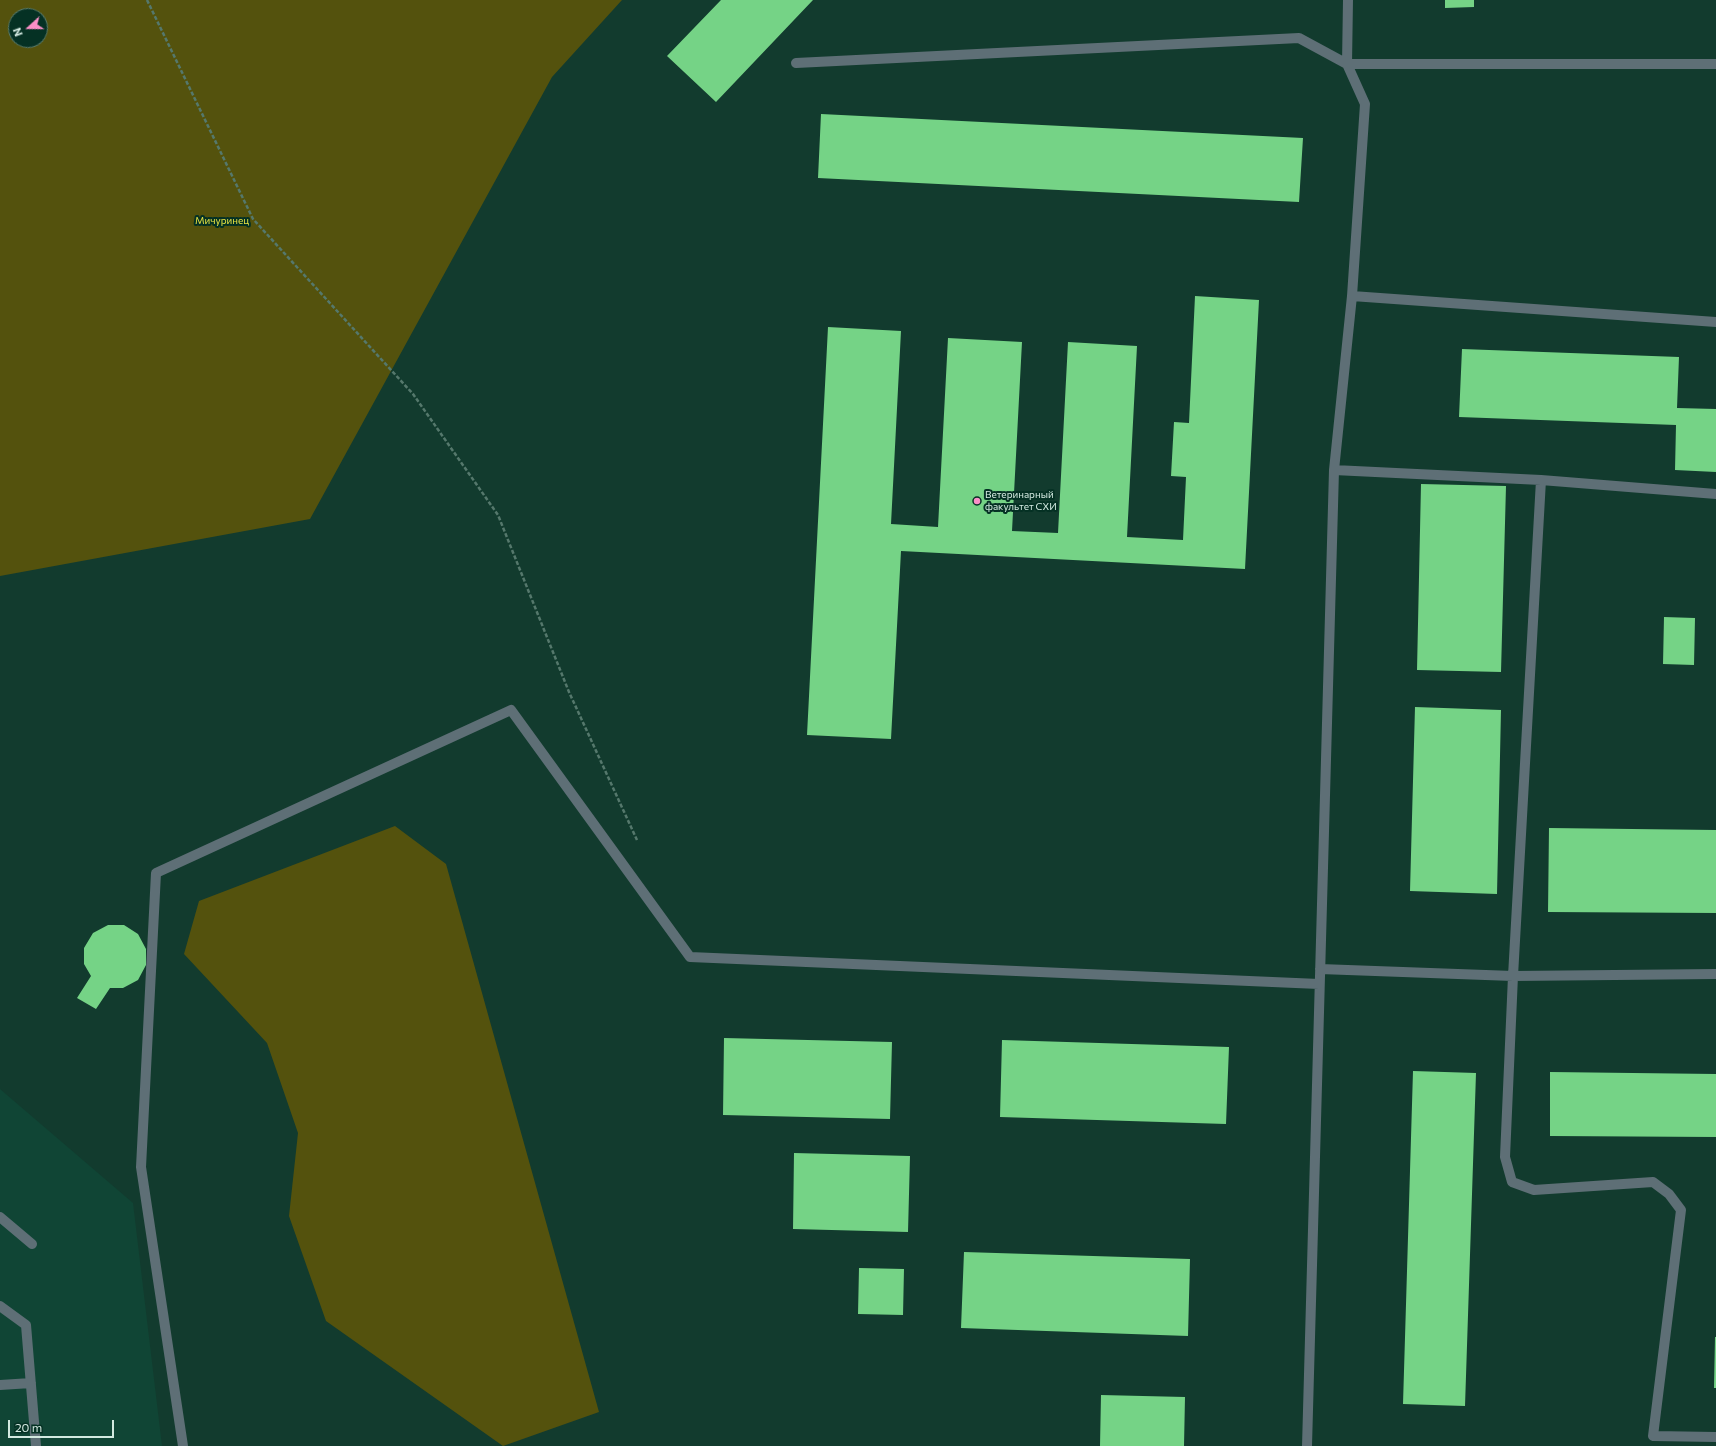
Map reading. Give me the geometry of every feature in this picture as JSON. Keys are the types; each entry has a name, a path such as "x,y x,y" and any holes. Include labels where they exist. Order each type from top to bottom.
{"lane":[{"path":"1306,1446 1334,470 1352,296 1365,104 1347,64 1348,0"},
{"path":"796,62 1299,38 1347,64 1716,64"},
{"path":"1352,296 1716,322"},
{"path":"1334,470 1541,480 1716,494"},
{"path":"1541,480 1513,976 1505,1157 1512,1182 1534,1190 1653,1182 1669,1194 1681,1210 1652,1436 1716,1437"},
{"path":"183,1446 141,1167 156,873 511,710 690,956 1319,984"},
{"path":"1320,970 1513,976 1716,974"},
{"path":"0,1217 32,1244"},
{"path":"0,1306 26,1325 36,1446"},
{"path":"0,1385 31,1383"}],"path":[{"path":"147,0 253,219 412,394 498,515 569,692 638,842"}],"shaded area":[{"path":"0,1089 133,1203 162,1446 0,1446"}],"green space":[{"name":"Мичуринец","path":"0,0 622,0 552,77 310,519 0,576"},
{"path":"395,826 446,864 599,1412 503,1446 326,1321 289,1216 298,1133 267,1043 184,954 199,901"}],"building":[{"path":"721,0 813,0 716,102 667,56"},
{"path":"1445,0 1474,0 1474,7 1445,8"},
{"path":"821,114 1303,138 1299,202 818,178"},
{"name":"Ветеринарный факультет СХИ","path":"1195,296 1259,300 1245,569 901,551 891,739 807,735 828,327 901,331 891,524 938,527 948,338 1022,342 1012,531 1058,533 1068,342 1137,346 1127,537 1183,540 1186,477 1171,476 1174,422 1189,423"},
{"path":"1462,349 1679,357 1677,408 1716,409 1716,472 1675,470 1676,425 1459,417"},
{"path":"1421,484 1506,486 1501,672 1417,670"},
{"path":"1664,617 1695,618 1694,665 1663,664"},
{"path":"1415,707 1501,710 1497,894 1410,891"},
{"path":"1549,828 1716,830 1716,913 1548,912"},
{"path":"108,925 124,925 138,934 146,949 146,965 138,980 123,988 110,988 96,1009 77,998 91,976 84,964 84,948 93,933"},
{"path":"724,1038 892,1042 890,1119 723,1115"},
{"path":"1002,1040 1229,1047 1226,1124 1000,1117"},
{"path":"1413,1071 1476,1073 1465,1406 1403,1404"},
{"path":"1550,1072 1716,1074 1716,1137 1550,1136"},
{"path":"794,1153 910,1156 908,1232 793,1229"},
{"path":"964,1252 1190,1259 1188,1336 961,1328"},
{"path":"859,1268 904,1269 903,1315 858,1314"},
{"path":"1715,1337 1716,1388 1714,1388"},
{"path":"1101,1395 1185,1397 1184,1446 1100,1446"}],"place":[{"name":"Ветеринарный факультет СХИ","path":"977,501"}]}
